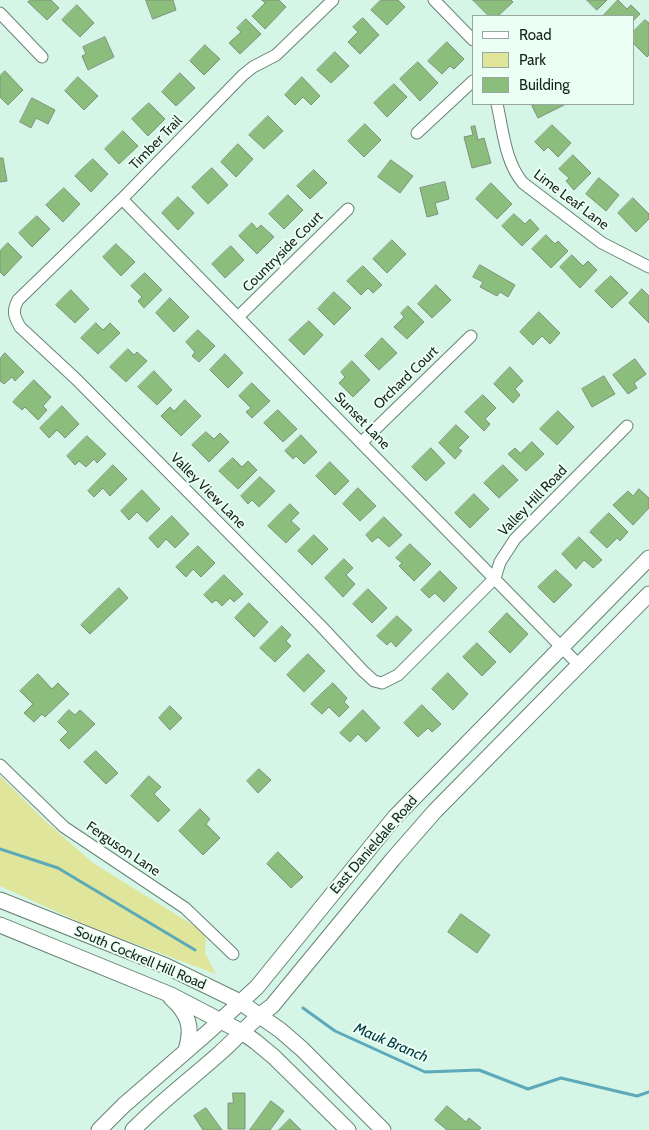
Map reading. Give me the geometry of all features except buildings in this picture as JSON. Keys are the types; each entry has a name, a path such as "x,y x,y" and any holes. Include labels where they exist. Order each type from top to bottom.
{"main road":[{"name":"East Danieldale Road","path":"99,1130 124,1105 257,987 389,824 649,558"},
{"name":"East Danieldale Road","path":"132,1130 154,1108 220,1054 277,999 393,859 460,786 649,594"},
{"path":"443,768 460,786"},
{"name":"South Cockrell Hill Road","path":"0,900 166,966 240,1002 260,1015 302,1049 383,1130"},
{"name":"South Cockrell Hill Road","path":"0,925 164,992 242,1032 274,1057 348,1130"},
{"path":"164,992 176,1003 190,1027 190,1037 186,1050"}],"street":[{"name":"Timber Trail","path":"14,317 13,310 18,300 122,199 243,75 253,67 276,55 333,0"},
{"path":"434,0 472,39"},
{"path":"0,12 42,57"},
{"path":"417,133 472,82"},
{"name":"Lime Leaf Lane","path":"497,105 511,164 516,175 523,183 602,243 649,267"},
{"name":"Sunset Lane","path":"122,199 580,665"},
{"name":"Countryside Court","path":"238,317 348,209"},
{"name":"Valley View Lane","path":"14,317 20,327 76,379 320,625 363,671 374,681 382,683"},
{"name":"Orchard Court","path":"362,442 471,336"},
{"name":"Valley Hill Road","path":"382,683 398,675 495,578 500,562 514,539 627,426"},
{"name":"Ferguson Lane","path":"0,764 64,826 185,908 233,954"}],"green space":[{"path":"0,776 43,819 93,863 206,933 205,953 216,974 93,928 0,886"}],"waterway":[{"name":"Mauk Branch","path":"0,849 58,868 195,950"},
{"name":"Mauk Branch","path":"303,1008 335,1031 425,1072 479,1070 528,1089 561,1078 637,1096 649,1092"}]}
